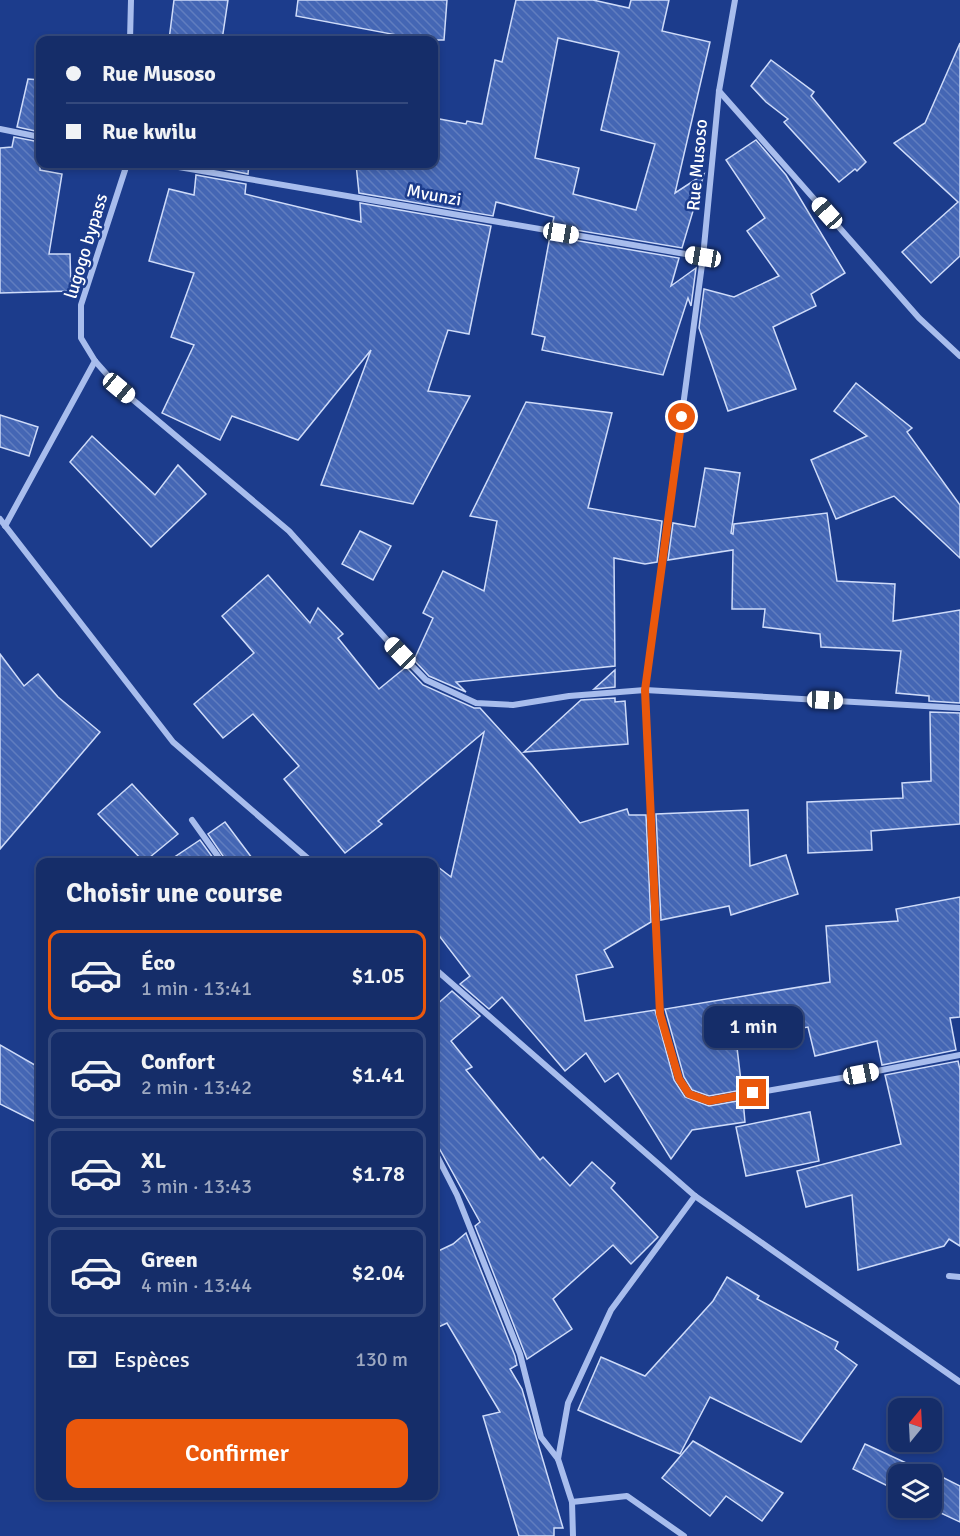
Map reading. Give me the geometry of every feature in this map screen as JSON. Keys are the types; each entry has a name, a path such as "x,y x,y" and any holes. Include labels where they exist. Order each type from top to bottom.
{"street":[{"path":"130,36 131,0"},
{"name":"Rue Musoso","path":"735,0 719,90 703,257 645,690 660,1014 679,1079 689,1094 709,1101 960,1054"},
{"path":"719,90 919,318 960,356"},
{"path":"0,129 36,136"},
{"name":"lugogo bypass","path":"95,361 81,338 81,305 126,168"},
{"name":"Mvunzi","path":"183,168 703,257"},
{"path":"5,526 95,361 119,388 289,531 426,680 476,703 513,705 569,696 645,690 960,708"},
{"path":"0,519 173,742 307,858"},
{"path":"192,820 219,858"},
{"path":"438,971 695,1196 960,1382"},
{"path":"438,1158 457,1195 520,1354 542,1437 558,1459 572,1502 573,1536"},
{"path":"558,1459 568,1403 611,1310 695,1196"},
{"path":"949,1276 960,1277"},
{"path":"572,1502 627,1496 684,1536"}],"building":[{"path":"174,0 228,0 223,36 170,36"},
{"path":"298,0 447,0 444,40 438,40 438,36 397,36 296,16"},
{"path":"516,0 593,0 629,8 631,0 669,0 662,31 710,42 675,193 704,174 682,248 552,226 554,217 496,202 493,216 359,193 356,168 438,168 438,119 466,124 467,121 482,124 495,60 502,62","holes":["558,38 619,52 601,130 655,144 636,210 573,194 579,168 535,158"]},
{"path":"960,43 960,256 931,283 902,252 958,202 894,143 925,123"},
{"path":"771,60 814,92 811,96 866,162 857,171 855,169 839,182 784,122 788,119 766,102 751,86"},
{"path":"28,79 36,80 36,131 17,127"},
{"path":"14,137 36,141 36,168 62,174 49,254 70,254 71,291 0,293 0,148 12,147"},
{"path":"756,140 786,175 845,273 811,294 816,306 773,327 796,389 728,411 699,328 704,289 734,297 779,276 747,231 765,218 726,160"},
{"path":"218,168 249,168 248,174"},
{"path":"196,175 246,184 245,194 361,222 360,203 491,226 469,334 448,330 428,391 470,396 413,504 321,485 371,350 298,440 232,416 220,440 162,413 194,345 171,337 194,273 149,261 169,189 194,195"},
{"path":"550,236 679,258 671,286 696,268 691,306 688,298 663,375 542,350 545,337 532,334"},
{"path":"856,383 912,428 907,432 960,505 960,558 894,496 836,519 811,460 867,436 834,411"},
{"path":"526,402 612,413 588,508 662,521 657,562 645,564 614,558 615,666 456,682 466,692 429,676 414,660 433,618 423,613 443,571 484,591 497,521 470,516"},
{"path":"0,415 38,427 29,456 0,447"},
{"path":"92,436 155,495 178,465 206,494 151,547 70,462"},
{"path":"705,468 740,473 731,533 733,534 734,524 827,513 837,581 895,584 893,621 960,610 960,703 929,701 929,696 896,693 901,651 821,647 820,634 763,627 765,609 732,609 733,550 668,560 673,523 695,527"},
{"path":"360,531 391,546 373,580 342,564"},
{"path":"268,575 310,623 318,608 343,634 338,638 379,689 406,667 423,685 474,708 480,708 532,765 580,823 627,809 629,815 646,815 651,922 604,950 613,967 576,975 585,1021 655,1010 674,1080 685,1097 709,1106 743,1100 745,1122 692,1130 671,1159 618,1073 605,1082 586,1053 565,1071 502,997 489,1009 460,984 470,976 438,934 438,867 451,877 484,732 378,821 382,824 345,853 284,779 299,766 253,714 223,738 194,704 254,653 222,616"},
{"path":"0,654 24,686 38,674 58,697 100,732 0,849"},
{"path":"615,670 615,687 594,689"},
{"path":"615,698 615,702 625,701 628,744 524,752 581,700"},
{"path":"930,712 960,713 960,824 871,831 872,850 808,853 807,802 903,798 902,783 931,781"},
{"path":"132,784 178,834 149,858 140,858 98,814"},
{"path":"748,810 750,866 786,855 798,894 731,915 729,906 661,920 656,814"},
{"path":"225,822 252,858 224,858 208,834"},
{"path":"200,840 213,858 173,858"},
{"path":"960,897 960,1017 950,1018 956,1050 882,1065 877,1041 815,1056 808,1027 736,1039 742,1090 709,1096 692,1090 684,1077 665,1009 830,982 826,926 898,921 896,909"},
{"path":"452,991 480,1016 451,1041 472,1067 466,1070 540,1160 543,1157 570,1186 592,1162 615,1183 611,1188 658,1237 631,1264 613,1245 553,1299 572,1329 527,1359 475,1226 480,1222 438,1147 438,1003"},
{"path":"0,1045 36,1066 36,1122 0,1104"},
{"path":"958,1061 960,1070 960,1246 949,1239 944,1246 858,1270 852,1195 806,1207 797,1171 901,1144 885,1075"},
{"path":"810,1112 819,1161 746,1176 736,1127"},
{"path":"466,1233 515,1356 517,1365 510,1369 522,1389 563,1528 554,1528 554,1536 519,1536 483,1416 500,1412 447,1323 438,1327 438,1251 453,1244"},
{"path":"727,1277 759,1296 757,1299 838,1342 835,1349 857,1365 801,1442 710,1397 680,1454 578,1410 601,1357 645,1376 713,1301"},
{"path":"693,1441 783,1493 762,1521 726,1496 710,1516 662,1478"},
{"path":"865,1444 908,1464 888,1464 888,1486 853,1469"},
{"path":"942,1477 960,1486 960,1522 942,1514"}],"route":[{"path":"682,417 645,690 660,1014 679,1079 689,1094 709,1101 753,1093"}]}
